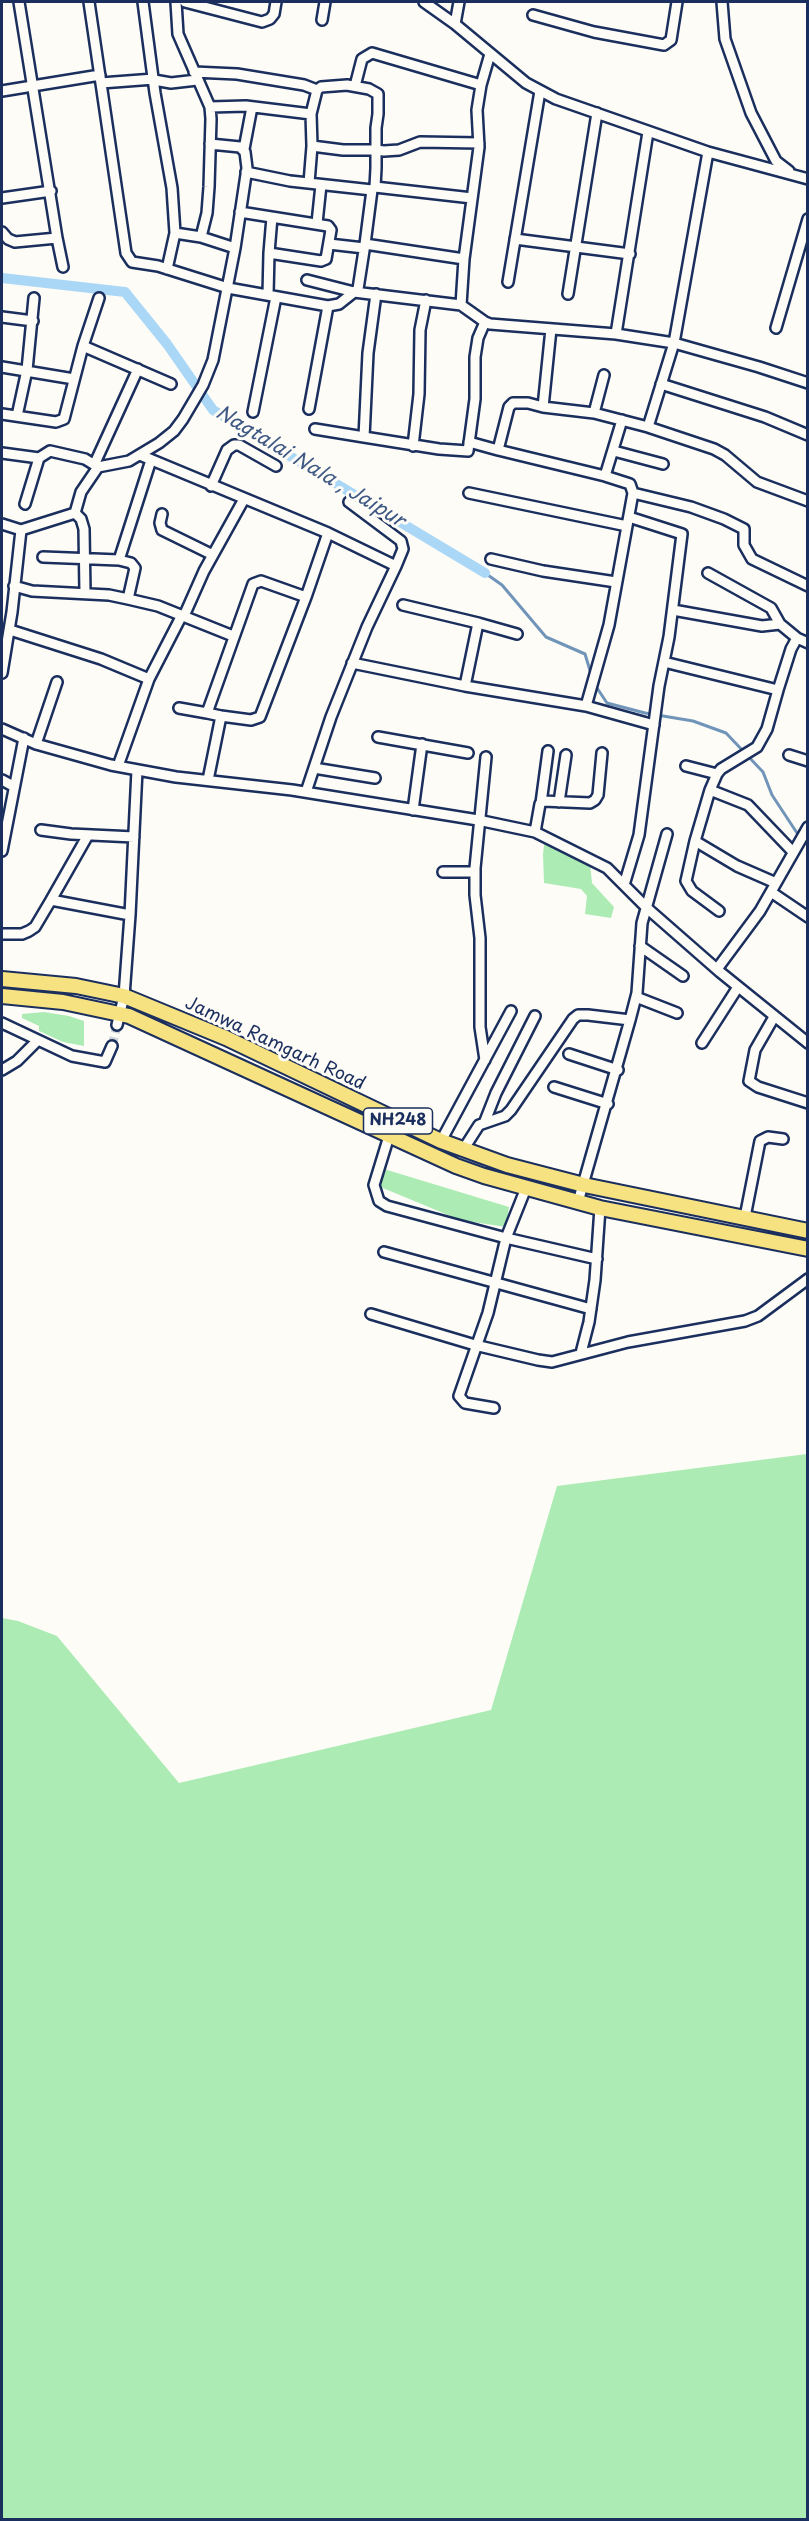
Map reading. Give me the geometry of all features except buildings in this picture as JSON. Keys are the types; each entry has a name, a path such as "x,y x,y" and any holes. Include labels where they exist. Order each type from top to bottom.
{"highway":[{"name":"Jamwa Ramgarh Road","path":"2,980 76,986 124,996 226,1038 441,1141 526,1171 807,1231"},
{"name":"Jamwa Ramgarh Road","path":"2,996 63,1002 157,1028 465,1170 600,1208 807,1249"}],"street":[{"path":"19,2 63,267"},
{"path":"2,91 101,79 154,80 171,83 195,76 237,74 317,90 328,85 355,86 374,90 378,94 374,188 358,289 339,304 328,306 228,288 167,269 132,262 126,254 101,79 89,2"},
{"path":"143,2 172,188 175,233 167,269"},
{"path":"176,2 178,34 210,107 210,187 201,237"},
{"path":"184,2 262,22 270,19 274,14 276,2"},
{"path":"322,20 325,2"},
{"path":"423,2 455,24 526,83 556,99 708,152 807,179"},
{"path":"455,24 459,2"},
{"path":"533,15 594,32 664,45 670,40 678,2"},
{"path":"719,2 725,39 751,114 776,161 793,175"},
{"path":"355,86 362,60 372,53 481,85"},
{"path":"461,304 478,143 477,110 490,54"},
{"path":"309,183 312,146 311,114 317,90"},
{"path":"508,282 540,91"},
{"path":"210,107 252,107 311,114"},
{"path":"25,504 39,458 50,450 97,465 129,462 174,431 192,406 204,385 213,360 228,288 246,172 244,149 252,107"},
{"path":"568,294 573,246 597,113"},
{"path":"616,334 648,132"},
{"path":"312,146 355,151 399,150 420,142 478,143"},
{"path":"210,144 244,149"},
{"path":"648,427 674,343 708,152"},
{"path":"246,172 321,185 472,198"},
{"path":"317,223 321,185"},
{"path":"2,198 51,191"},
{"path":"240,212 317,223 328,226 331,230 325,260 269,253"},
{"path":"253,412 272,296 269,253 272,217"},
{"path":"776,328 807,219"},
{"path":"2,232 8,239 15,242 57,238"},
{"path":"175,233 201,237 235,248"},
{"path":"515,239 630,254"},
{"path":"329,244 365,246 464,259"},
{"path":"307,280 354,292 461,304 484,322 616,334 674,343 807,383"},
{"path":"364,437 368,353 376,294"},
{"path":"17,416 27,370 34,298"},
{"path":"2,414 56,422 64,419 83,346 99,298"},
{"path":"413,446 419,394 420,330 426,300"},
{"path":"309,409 328,306"},
{"path":"2,317 33,321"},
{"path":"315,429 413,446 458,452 468,451 475,399 475,357 478,338 484,322"},
{"path":"543,406 550,329"},
{"path":"83,346 171,384"},
{"path":"2,367 74,379"},
{"path":"75,513 81,492 97,465 138,369"},
{"path":"594,413 604,375"},
{"path":"661,384 765,417 807,435"},
{"path":"498,450 509,407 513,403 528,403 594,413 648,427 714,449 732,460 757,482 807,501"},
{"path":"605,476 622,420"},
{"path":"469,442 630,484 633,493 628,522 602,651 586,706"},
{"path":"211,486 227,450 234,445 239,445 276,466"},
{"path":"614,451 663,464"},
{"path":"2,453 39,458"},
{"path":"140,455 328,533 396,566"},
{"path":"119,560 151,460"},
{"path":"469,493 682,534 673,610 639,834 624,885"},
{"path":"633,493 691,507 744,529 744,545 752,560 780,575 806,582"},
{"path":"117,766 149,679 244,499"},
{"path":"306,792 352,663 403,549 401,541 350,502"},
{"path":"2,524 21,530 75,513"},
{"path":"75,513 81,519 84,529 85,593"},
{"path":"162,514 160,527 165,533 213,555"},
{"path":"2,673 10,630 21,530"},
{"path":"179,708 250,720 260,717 328,533"},
{"path":"43,557 119,560 130,563 135,568 128,599"},
{"path":"491,559 543,571 616,582"},
{"path":"708,573 771,608 780,624 807,643"},
{"path":"207,713 233,636 255,581 306,597"},
{"path":"14,586 32,591 85,593 128,599 158,606 233,636"},
{"path":"403,605 517,634"},
{"path":"2,610 12,612"},
{"path":"673,610 762,626 780,624"},
{"path":"465,686 478,623"},
{"path":"10,630 101,659 149,679"},
{"path":"719,911 692,891 686,881 695,841 717,774 721,769 757,747 767,729 791,649 797,638"},
{"path":"664,662 778,690"},
{"path":"352,663 465,686 655,719"},
{"path":"36,744 57,682"},
{"path":"208,780 221,716"},
{"path":"2,729 36,744 137,770 306,792 478,820 535,832 607,868 648,909 807,1043"},
{"path":"378,737 468,753"},
{"path":"2,851 24,738"},
{"path":"413,810 422,744"},
{"path":"535,832 548,751"},
{"path":"541,802 546,800 590,803 595,800 598,795 602,753"},
{"path":"559,802 566,755"},
{"path":"789,755 807,761"},
{"path":"485,1060 480,1027 480,939 475,872 478,820 486,757"},
{"path":"686,766 717,774"},
{"path":"314,768 375,778"},
{"path":"119,1019 124,996 130,915 137,770"},
{"path":"2,780 13,786"},
{"path":"710,790 748,805 794,850"},
{"path":"717,969 760,911 807,827"},
{"path":"41,830 88,836 134,837"},
{"path":"578,1202 618,1070 636,997 642,923 648,909 668,834"},
{"path":"2,934 22,934 35,927 88,836"},
{"path":"695,841 773,887 807,917"},
{"path":"443,872 475,872"},
{"path":"51,900 130,915"},
{"path":"640,945 683,976"},
{"path":"702,1043 738,987"},
{"path":"636,997 677,1013"},
{"path":"441,1141 511,1011"},
{"path":"463,1150 479,1125 485,1121 506,1116 578,1015 630,1020"},
{"path":"485,1121 496,1093 535,1016"},
{"path":"774,1017 755,1050 749,1081 758,1087 807,1103"},
{"path":"2,1023 72,1056 105,1062 112,1046"},
{"path":"2,1070 17,1061 37,1041"},
{"path":"569,1054 618,1070"},
{"path":"554,1087 608,1104"},
{"path":"389,1136 375,1178 375,1194 379,1201 387,1206 506,1238 597,1259"},
{"path":"745,1217 760,1141 768,1137 783,1138"},
{"path":"494,1408 465,1403 459,1396 475,1344 488,1313 506,1238 526,1188"},
{"path":"581,1353 591,1309 600,1208"},
{"path":"384,1252 591,1309"},
{"path":"371,1314 475,1344 552,1362 581,1353 745,1321 758,1316 807,1279"}],"green space":[{"path":"545,838 590,863 592,883 614,907 611,918 585,914 587,896 581,889 544,883"},
{"path":"44,1012 84,1021 84,1046 63,1042 39,1031 39,1026 22,1018 22,1014"},
{"path":"384,1169 509,1207 506,1227 460,1220 378,1186"},
{"path":"807,1454 807,2519 2,2519 2,1618 18,1621 57,1636 179,1783 491,1710 557,1486"}],"waterway":[{"name":"Nagtalai Nala , Jaipur","path":"2,278 125,292 167,344 213,410 485,573"},
{"path":"485,573 502,585 546,637 585,654 592,677"},
{"path":"595,685 607,703 645,713 693,721 726,733 763,772 772,795 799,836"}],"tunnel":[{"path":"112,1046 117,1025"}]}
